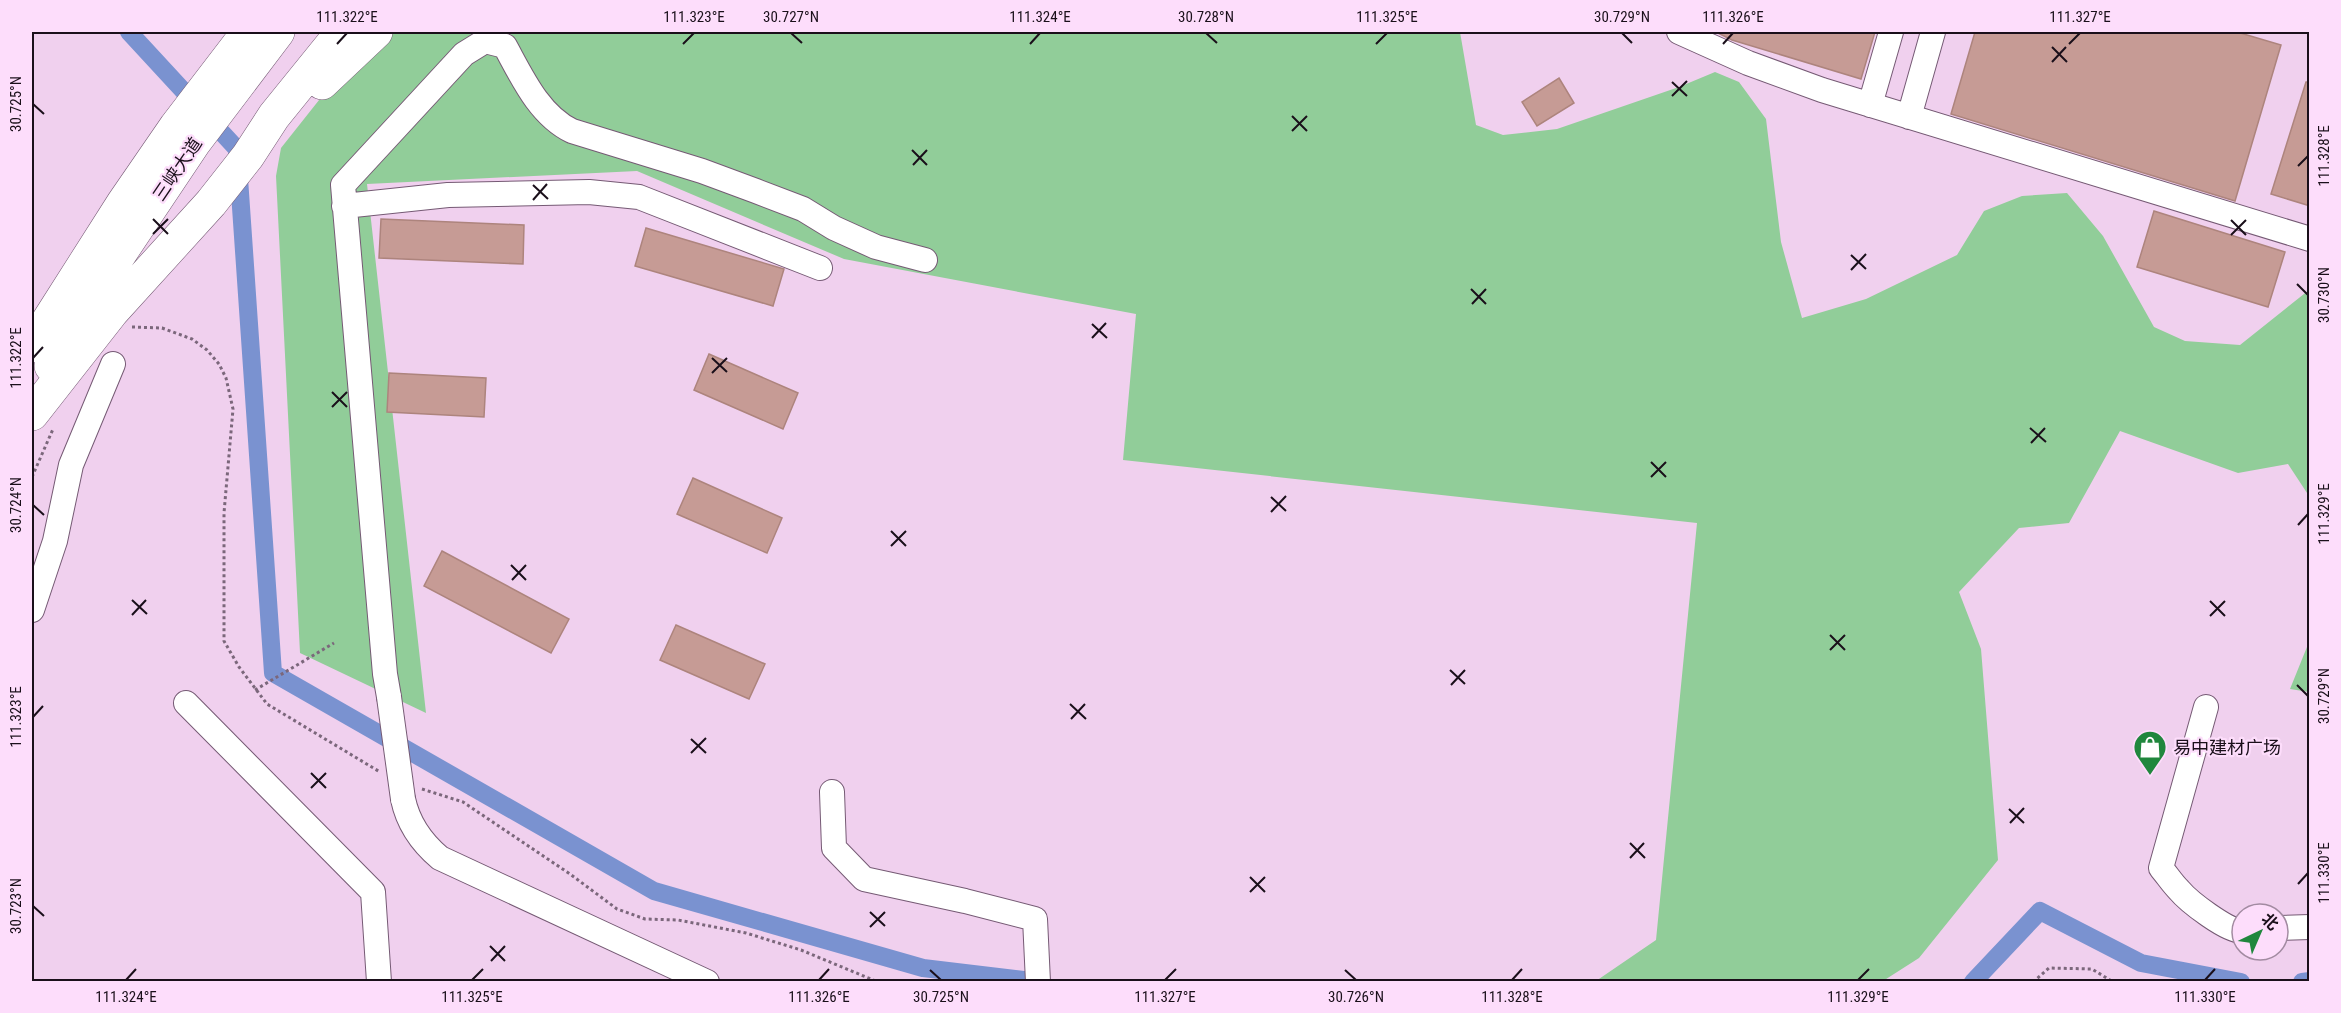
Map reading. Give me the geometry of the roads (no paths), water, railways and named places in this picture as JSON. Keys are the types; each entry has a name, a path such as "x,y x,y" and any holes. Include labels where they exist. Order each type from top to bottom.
{"highway":[{"path":"32,414 112,312 212,203 274,117 342,32"},
{"path":"248,156 376,32"},
{"name":"三峡大道","path":"32,346 123,203 185,135 266,34"},
{"name":"三峡大道","path":"32,405 67,333 185,135"}],"street":[{"path":"1678,32 1748,63 1822,90 2310,239"},
{"path":"1870,105 1891,32"},
{"path":"1909,117 1933,32"},
{"path":"707,981 440,858 428,848 412,826 403,799 385,674 343,184 464,54 485,41 504,46 538,102 557,123 564,127 702,171 803,208 834,228 876,247 925,260"},
{"path":"344,206 448,195 589,192 639,197 820,268"},
{"path":"32,610 55,541 71,465 113,364"},
{"path":"186,703 373,892 379,981"},
{"path":"2206,707 2161,868 2188,898 2230,927"},
{"path":"832,792 834,848 864,879 1035,919 1038,981"},
{"path":"2290,928 2310,927"}],"waterway":[{"path":"129,32 237,149 273,673 654,891 923,968 1041,982"},
{"path":"1973,982 2040,911 2141,963 2241,982"},
{"path":"2302,982 2310,981"}],"place":[{"name":"易中建材广场","path":"2150,776"}]}
